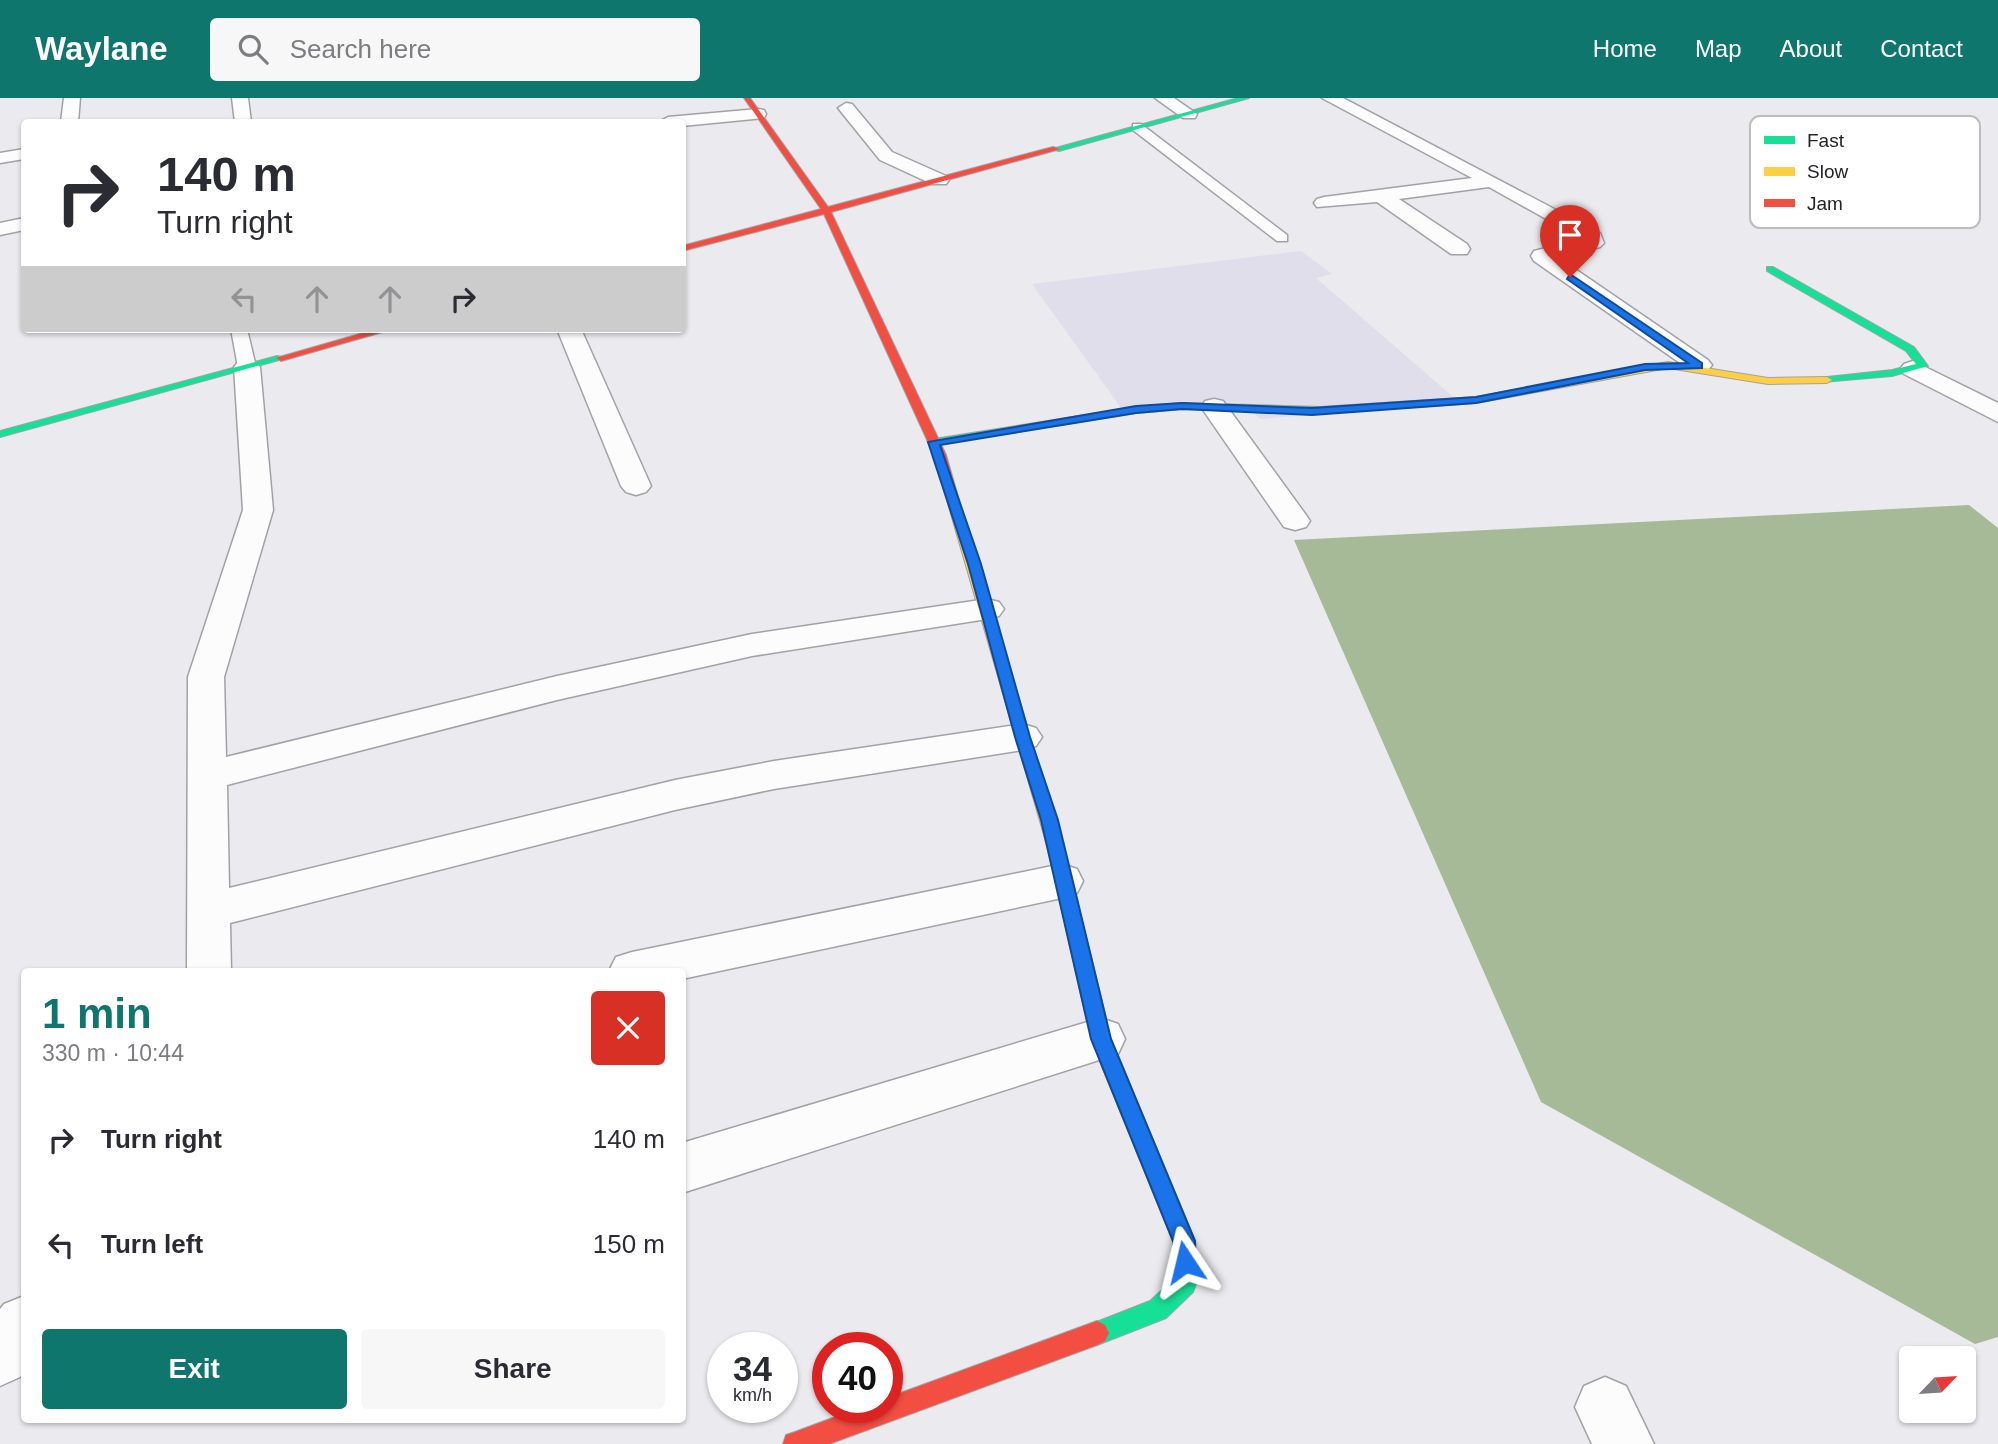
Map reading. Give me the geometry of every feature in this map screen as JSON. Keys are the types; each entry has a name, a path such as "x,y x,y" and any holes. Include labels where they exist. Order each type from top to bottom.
{"street":[{"path":"70,119 72,98"},
{"path":"240,98 243,119"},
{"path":"747,98 826,210 934,442 1049,820 1101,1039 1184,1241 1185,1284 1158,1310 795,1444"},
{"path":"1163,98 1189,114"},
{"path":"686,248 1246,98"},
{"path":"1330,98 1492,181 1593,237 1594,243 1586,246 1542,256 1699,365"},
{"path":"846,108 886,156 939,180"},
{"path":"686,120 758,114"},
{"path":"0,158 21,154"},
{"path":"1324,203 1492,181"},
{"path":"1381,196 1459,249"},
{"path":"0,229 21,225"},
{"path":"934,442 1136,410 1214,407 1312,411 1476,400 1645,367 1699,365 1769,381 1923,366 1910,349 1770,269"},
{"path":"0,434 373,333"},
{"path":"571,333 636,486"},
{"path":"209,968 206,677 258,510 247,367"},
{"path":"1913,369 1998,414"},
{"path":"1214,407 1295,521"},
{"path":"206,776 556,688 752,645 987,609"},
{"path":"208,911 675,795 774,775 1023,737"},
{"path":"646,968 1062,881"},
{"path":"686,1167 1101,1039"},
{"path":"0,1357 21,1328"},
{"path":"0,1379 21,1372"}],"lane":[{"path":"1137,127 1282,238"},
{"path":"240,333 247,367"}],"shaded area":[{"path":"1301,251 1332,274 1316,278 1459,402 1261,419 1240,402 1122,409 1032,284"},
{"path":"1969,505 1998,528 1998,1337 1975,1344 1541,1102 1294,540"}],"traffic: fast":[{"path":"1056,149 1246,98"},
{"path":"1770,269 1910,349 1923,366 1892,373 1827,380"},
{"path":"0,434 281,358"},
{"path":"934,442 1136,410 1182,406 1320,410"},
{"path":"1057,852 1101,1039 1184,1241 1185,1284 1158,1310 1097,1333"}],"traffic: slow":[{"path":"1320,410 1476,400 1668,365 1768,381 1827,380"},
{"path":"955,507 1057,852"}],"traffic: jam":[{"path":"747,98 826,210 940,455 955,507"},
{"path":"686,248 1056,149"},
{"path":"281,358 373,333"},
{"path":"795,1444 1097,1333"}],"route":[{"path":"1185,1262 1184,1241 1101,1039 1049,820 975,564 934,442 1136,410 1182,406 1312,411 1476,400 1521,394 1645,367 1699,365 1570,277"}]}
